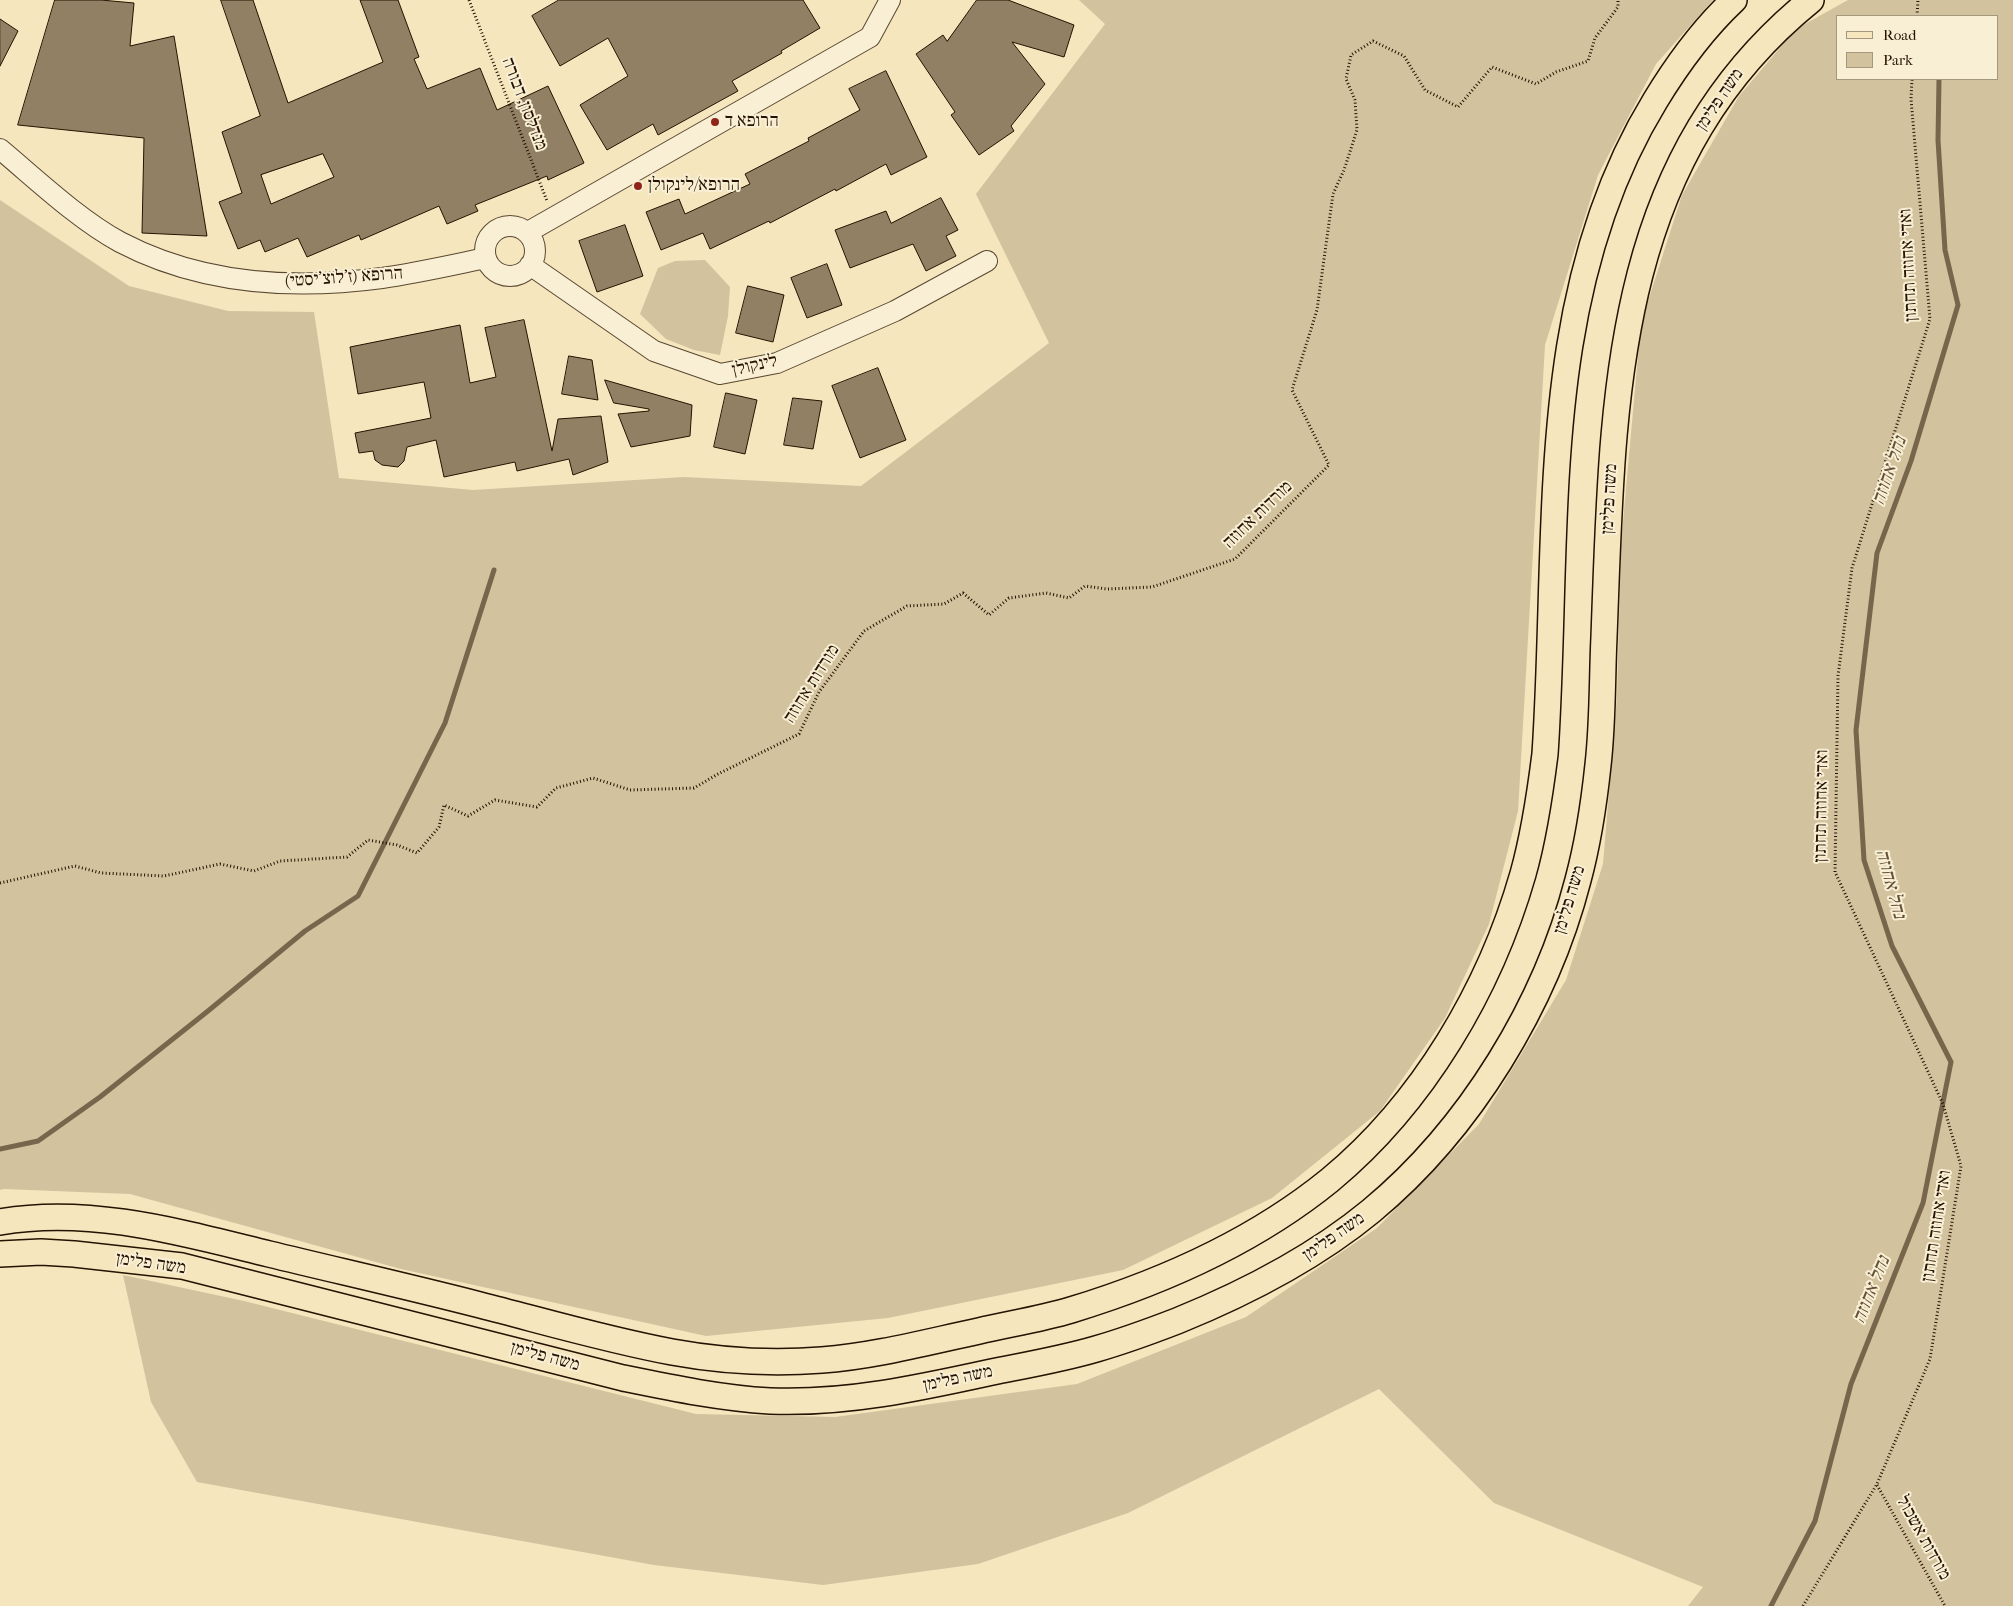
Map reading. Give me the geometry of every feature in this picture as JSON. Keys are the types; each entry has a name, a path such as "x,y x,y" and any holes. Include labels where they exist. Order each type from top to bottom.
{"main road":[{"name":"משה פלימן","path":"0,1222 18,1219 87,1219 168,1230 612,1339 673,1352 716,1358 752,1362 786,1362 824,1360 897,1349 1066,1312 1132,1289 1192,1264 1267,1224 1289,1209 1330,1180 1365,1148 1413,1092 1433,1066 1451,1037 1480,984 1504,931 1524,870 1537,810 1545,754 1560,418 1576,309 1586,264 1608,196 1642,122 1689,48 1734,0"},
{"name":"משה פלימן","path":"0,1254 41,1252 74,1254 182,1266 623,1378 686,1391 732,1397 806,1401 846,1399 914,1389 1094,1350 1163,1326 1226,1300 1304,1258 1370,1211 1408,1177 1460,1118 1481,1091 1505,1051 1542,980 1556,948 1577,884 1585,849 1598,761 1614,426 1629,320 1639,276 1650,237 1674,178 1713,107 1736,74 1761,44 1811,0"}],"street":[{"path":"528,232 870,37 890,0"},
{"name":"הרופא (ז'לוצ'יסטי)","path":"0,149 74,211 119,242 191,270 243,281 307,284 382,278 486,258"},
{"path":"512,226 520,227 528,232 533,240 535,249 534,258 524,272 508,276 499,273 490,266 485,250 487,241 492,234 499,228 512,226"},
{"name":"לינקולן","path":"530,265 654,351 720,374 777,363 895,311 987,261"}],"path":[{"name":"מנדלסון, דבורה","path":"469,0 554,218"},
{"name":"מורדות אחוזה","path":"0,883 75,866 101,873 164,876 220,864 254,872 280,860 347,857 368,840 397,845 417,854 439,827 444,805 468,816 495,800 537,807 556,788 592,778 630,790 694,788 799,734 819,692 864,631 907,606 944,604 963,593 989,615 1008,598 1046,593 1069,598 1084,586 1107,589 1152,587 1235,559 1329,465 1292,390 1317,310 1333,194 1344,170 1357,130 1356,100 1346,79 1351,55 1373,40 1404,56 1426,90 1458,107 1492,67 1536,84 1556,72 1588,61 1595,38 1618,7 1618,0"},
{"path":"1917,15 1918,0"},
{"name":"ואדי אחוזה תחתון","path":"1802,1606 1877,1484 1930,1359 1961,1166 1943,1104 1835,872 1838,676 1852,568 1930,319 1910,99 1912,80"},
{"name":"מורדות אשכול","path":"1877,1484 1945,1606"}],"green space":[{"path":"1079,0 1713,0 1656,64 1598,175 1545,345 1518,811 1489,924 1445,1018 1380,1111 1272,1198 1123,1270 888,1318 706,1336 401,1269 130,1194 0,1190 0,200 129,286 228,311 314,312 339,478 473,490 684,477 861,486 1049,343 976,194 1105,24"},
{"path":"1848,0 2013,0 2013,1606 1688,1606 1703,1587 1494,1503 1379,1389 1128,1513 978,1564 823,1585 654,1565 197,1482 151,1402 123,1275 244,1301 696,1414 835,1417 1077,1384 1246,1317 1377,1228 1479,1124 1566,980 1603,864 1617,696 1621,544 1641,323 1682,195 1739,96 1796,29"},
{"path":"705,260 730,287 728,316 720,355 694,350 666,339 640,314 658,268 675,261"}],"building":[{"path":"55,0 101,0 134,3 130,46 174,36 207,236 142,233 144,138 18,125"},
{"path":"221,0 253,0 288,103 383,62 360,0 398,0 419,57 414,59 427,89 480,68 497,110 548,86 584,163 548,180 547,176 475,205 478,211 447,224 439,206 361,240 359,235 307,257 298,238 265,252 260,240 238,249 219,202 242,193 222,132 260,116","holes":["323,154 334,177 271,204 261,175"]},
{"path":"559,0 803,0 820,28 781,51 782,53 732,81 738,91 658,135 653,124 607,150 580,105 628,76 608,38 560,66 532,16"},
{"path":"977,0 1008,0 1074,25 1064,57 1012,42 1045,84 1011,126 1014,131 979,155 951,115 955,112 916,54 943,35 947,41"},
{"path":"0,19 18,31 0,66"},
{"path":"886,71 927,157 891,175 886,164 770,223 769,221 710,249 703,233 661,250 646,212 679,199 685,214 750,184 745,174 809,141 808,138 860,110 849,89"},
{"path":"941,198 958,230 946,236 956,256 926,271 913,244 850,268 835,230 886,211 891,223"},
{"path":"625,225 643,276 597,292 579,241"},
{"path":"827,264 842,305 807,318 791,278"},
{"path":"748,286 784,295 773,342 736,333"},
{"path":"524,320 552,451 558,419 601,416 608,462 573,475 569,459 517,471 515,462 444,477 436,440 407,447 404,461 398,467 382,465 375,460 373,451 359,453 355,433 431,418 424,382 358,394 350,347 460,325 470,383 496,377 485,328"},
{"path":"569,356 592,360 598,400 562,394"},
{"path":"878,368 906,440 860,458 832,386"},
{"path":"605,380 692,405 690,436 631,447 618,414 649,411 649,409 614,403"},
{"path":"726,393 757,400 745,454 714,447"},
{"path":"793,398 822,401 813,449 784,445"}],"waterway":[{"name":"נחל אחוזה","path":"1771,1606 1815,1521 1851,1384 1923,1203 1951,1062 1892,946 1864,860 1856,730 1877,553 1911,461 1958,305 1945,250 1938,140 1939,80"},
{"path":"0,1149 38,1141 100,1097 305,931 358,896 445,723 494,570"}],"place":[{"name":"הרופא ד","path":"715,122"},
{"name":"הרופא/לינקולן","path":"638,186"}]}
